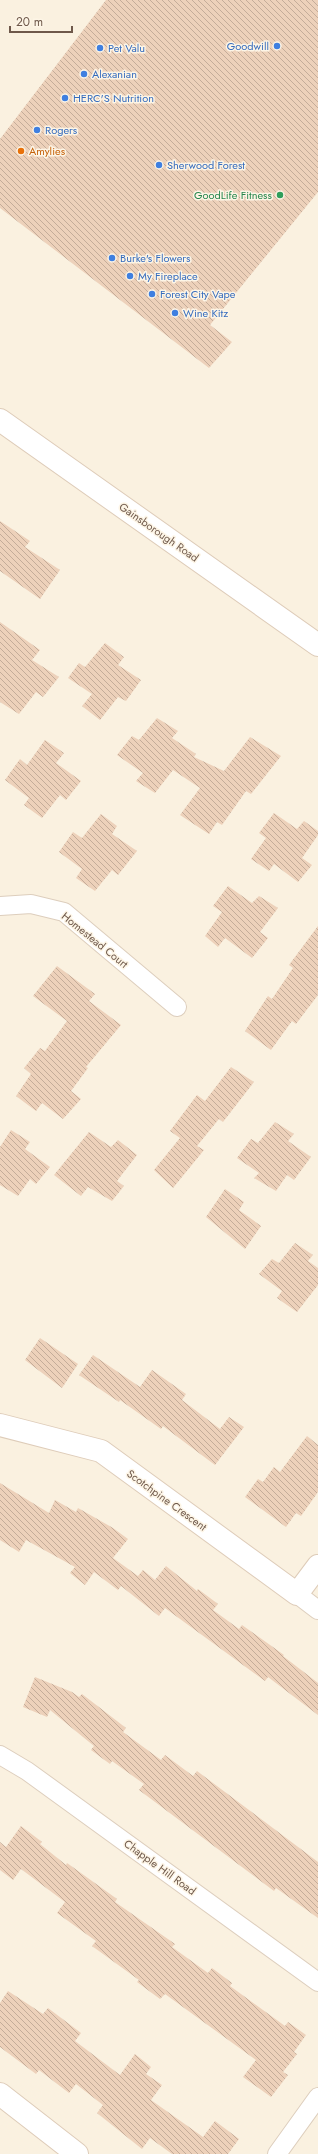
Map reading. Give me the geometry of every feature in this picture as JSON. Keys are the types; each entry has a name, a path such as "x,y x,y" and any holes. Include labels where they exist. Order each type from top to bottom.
{"street":[{"name":"Gainsborough Road","path":"0,420 318,645"},
{"name":"Homestead Court","path":"0,906 31,904 64,912 177,1007"},
{"name":"Scotchpine Crescent","path":"0,1425 101,1451 318,1610"},
{"path":"296,1594 318,1566"},
{"name":"Chapple Hill Road","path":"0,1755 33,1776 318,1982"},
{"path":"0,2094 77,2154"},
{"path":"276,2154 318,2097"}],"building":[{"name":"Sherwood Forest","path":"106,0 318,0 318,192 210,325 232,342 209,368 0,208 0,139"},
{"path":"0,521 30,541 25,547 60,570 40,599 0,571"},
{"path":"0,622 40,650 32,660 59,677 43,697 36,692 19,714 0,702"},
{"path":"105,643 124,657 118,665 141,680 126,701 118,697 100,720 82,706 92,694 68,678 79,663 85,667"},
{"path":"157,718 178,731 172,738 196,754 194,757 224,771 250,737 281,756 251,794 246,791 222,825 217,822 209,834 180,815 200,788 173,770 155,793 136,781 143,773 117,755 132,736 139,740"},
{"path":"45,740 64,753 56,763 81,781 66,800 60,795 42,818 24,805 29,798 5,780 20,759 27,765"},
{"path":"274,813 297,829 304,821 318,831 318,835 302,858 312,865 298,882 274,864 269,871 251,859 266,838 259,833"},
{"path":"101,814 117,826 112,834 137,851 118,875 112,870 95,891 76,878 82,869 59,852 73,832 82,838"},
{"path":"228,886 252,903 259,896 278,908 260,932 268,938 252,958 225,938 218,947 205,936 222,912 213,906"},
{"path":"318,926 318,995 296,1024 292,1021 271,1050 245,1031 268,996 272,999 293,968 289,965"},
{"path":"57,966 95,994 89,1001 121,1025 86,1067 88,1068 71,1091 81,1099 63,1119 42,1103 36,1111 16,1096 31,1074 24,1068 40,1048 45,1051 67,1021 33,996"},
{"path":"231,1067 254,1082 223,1122 219,1119 197,1146 204,1150 173,1188 154,1170 180,1138 170,1131 197,1095 205,1101"},
{"path":"275,1122 294,1134 288,1141 311,1157 294,1180 287,1175 276,1191 254,1178 259,1173 237,1158 251,1139 258,1143"},
{"path":"11,1130 30,1142 25,1149 50,1167 36,1184 30,1179 18,1196 0,1185 0,1147"},
{"path":"89,1132 111,1147 118,1140 137,1155 117,1181 124,1186 112,1201 88,1187 81,1196 54,1175"},
{"path":"225,1189 244,1202 239,1210 261,1226 245,1249 206,1217"},
{"path":"295,1243 313,1255 308,1261 318,1268 318,1285 297,1312 277,1298 282,1291 259,1274 272,1259 279,1263"},
{"path":"40,1338 78,1364 62,1388 25,1360"},
{"path":"93,1355 140,1387 152,1370 186,1394 182,1400 220,1429 229,1417 244,1427 215,1465 163,1426 161,1429 120,1400 119,1402 79,1375"},
{"path":"307,1436 318,1445 318,1492 301,1516 296,1513 286,1527 245,1497 258,1479 263,1482 274,1467 280,1472"},
{"path":"0,1483 49,1513 55,1500 76,1512 78,1508 113,1528 128,1539 113,1558 138,1576 143,1570 155,1580 166,1566 197,1591 198,1589 218,1604 213,1610 239,1629 242,1625 284,1655 283,1656 318,1683 318,1715 268,1677 265,1681 165,1608 159,1616 121,1586 118,1590 94,1572 85,1585 70,1573 75,1567 26,1540 19,1552 0,1540"},
{"path":"35,1677 72,1692 79,1697 82,1694 126,1728 123,1732 161,1760 165,1755 193,1776 197,1771 318,1862 318,1918 276,1888 274,1891 139,1790 144,1784 112,1761 110,1764 91,1750 94,1746 50,1710 47,1717 23,1707"},
{"path":"21,1826 42,1842 40,1844 66,1865 67,1863 117,1899 115,1902 175,1944 172,1947 208,1973 212,1968 232,1983 230,1986 285,2026 288,2022 306,2035 294,2052 297,2054 283,2072 288,2075 271,2097 243,2077 256,2060 165,1994 160,1999 137,1982 139,1980 92,1946 96,1941 57,1913 65,1902 21,1869 13,1880 0,1870 0,1842 6,1847"},
{"path":"8,1991 43,2014 48,2008 81,2033 75,2041 120,2075 135,2054 151,2067 146,2074 162,2085 151,2100 203,2137 215,2121 239,2139 228,2154 172,2154 150,2138 142,2149 97,2113 103,2105 76,2084 69,2093 39,2070 36,2074 0,2047 0,2003"}],"place":[{"name":"Goodwill","path":"277,46"},
{"name":"Pet Valu","path":"100,48"},
{"name":"Alexanian","path":"84,74"},
{"name":"HERC'S Nutrition","path":"65,98"},
{"name":"Rogers","path":"37,130"},
{"name":"Amylies","path":"21,151"},
{"name":"Sherwood Forest","path":"159,165"},
{"name":"GoodLife Fitness","path":"280,195"},
{"name":"Burke's Flowers","path":"112,258"},
{"name":"My Fireplace","path":"130,276"},
{"name":"Forest City Vape","path":"152,294"},
{"name":"Wine Kitz","path":"175,313"}]}
